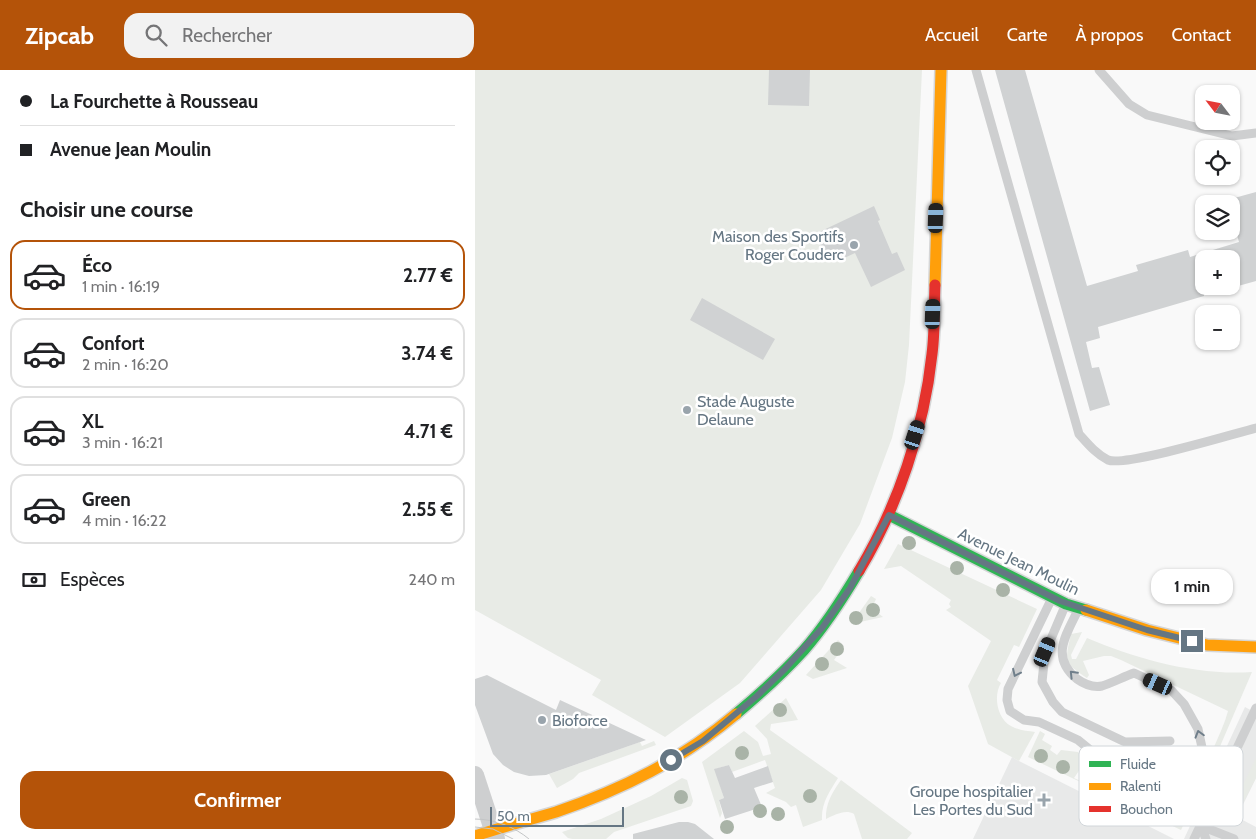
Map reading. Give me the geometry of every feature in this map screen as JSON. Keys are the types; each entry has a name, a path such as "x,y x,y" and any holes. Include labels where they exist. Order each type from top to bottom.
{"street":[{"path":"475,836 495,834 602,795 646,775 703,741 757,696 785,669 822,628 850,588 889,515 921,419 932,353 941,70"},
{"name":"Avenue Jean Moulin","path":"889,515 1066,604 1147,630 1207,644 1256,647"},
{"path":"475,776 495,834"}],"lane":[{"path":"976,70 1079,434 1092,449 1110,461 1139,459 1256,428"},
{"path":"1099,70 1129,104 1147,115 1232,136 1256,133"},
{"path":"1052,597 1008,689 1007,700 1010,710 1023,720 1039,722 1078,740 1085,746"},
{"path":"1066,604 1045,652 1042,682 1053,702 1062,712 1125,742 1170,742"},
{"path":"1079,608 1062,646 1063,661 1070,673 1085,685 1100,687 1134,673 1171,690 1184,704 1198,729 1202,746"},
{"path":"1238,746 1256,708"},
{"path":"1195,839 1201,826"},
{"path":"1201,826 1205,839"},
{"path":"1201,826 1234,839"}],"shaded area":[{"name":"Stade Auguste Delaune","path":"475,70 922,70 909,345 905,382 892,438 860,524 821,590 740,683 665,737 592,695 601,680 475,610"},
{"path":"898,544 1037,609 1019,647 1014,645 997,680 1001,683 997,700 1002,718 1014,727 1035,732 1019,761 988,744 968,686 991,641 946,610 951,607 949,604 951,600 901,566 884,569"},
{"path":"871,596 876,599 872,608 883,617 851,624"},
{"path":"1082,632 1071,655 1072,659 1076,659 1087,638 1126,653 1189,669 1231,673 1252,672 1220,746 1215,746 1228,711 1111,656 1083,661 1089,675 1087,678 1074,668 1068,660 1071,634"},
{"path":"838,640 844,646 834,660 847,668 813,679 806,675"},
{"path":"786,698 798,720 771,724 770,730 838,778 825,803 822,820 803,827 796,805 791,807 786,802 766,793 775,788 765,760 732,772 729,765 715,769 724,798 719,800 722,813 720,818 702,762 744,731 758,742 763,756 771,754 767,739 755,726"},
{"path":"1245,707 1256,713 1256,778 1243,805 1243,746 1227,746"},
{"path":"1040,731 1045,734 1042,740 1052,746 1050,750 1057,755 1061,750 1078,752 1079,771 1074,778 1079,781 1028,757"},
{"path":"654,741 656,745 579,773 573,779 557,788 549,774 640,742 642,746"},
{"name":"Groupe hospitalier Les Portes du Sud","path":"1012,757 1079,791 1079,826 1148,826 1174,839 973,839"},
{"path":"1256,758 1256,778 1243,803 1243,785"},
{"path":"682,778 687,780 693,801 691,806 614,832 606,839 572,839 562,832 601,819 651,796"},
{"path":"841,780 912,833 907,839 862,839 854,814 844,812 826,819 828,803"},
{"path":"1243,820 1256,827 1256,839 1184,839 1190,826 1243,826"},
{"path":"1173,826 1183,826 1181,830"}],"building":[{"path":"769,70 810,70 809,106 768,105"},
{"path":"995,70 1025,70 1087,286 1138,271 1136,265 1188,250 1190,257 1195,255 1195,295 1204,296 1098,327 1100,338 1086,342 1092,368 1099,367 1110,405 1090,411"},
{"path":"1256,192 1256,281 1240,285 1240,250 1213,250 1239,242 1240,196"},
{"name":"Maison des Sportifs Roger Couderc","path":"874,206 880,220 878,221 892,254 897,252 905,270 871,287 855,253 840,260 834,249 825,254 815,234"},
{"path":"702,298 775,339 763,360 690,320"},
{"name":"Bioforce","path":"487,675 556,710 560,700 646,740 546,775 529,776 514,772 503,765 493,754 475,705 475,679"},
{"path":"729,765 735,778 768,766 773,782 754,788 762,807 725,819 719,800 724,798 714,769"},
{"path":"679,822 695,824 714,839 633,839 633,834"}],"tram line":[{"path":"475,819 504,824 529,839"},
{"path":"475,827 493,829 513,839"}],"traffic: fast":[{"path":"889,515 1066,604 1086,610"},
{"path":"736,714 804,650 833,612 859,571"}],"traffic: slow":[{"path":"935,285 941,70"},
{"path":"1086,610 1147,630 1207,645 1256,647"},
{"path":"475,836 556,812 628,783 673,759 736,714"}],"traffic: jam":[{"path":"859,571 886,520 916,438 923,410 932,354 935,285"}],"place":[{"name":"Maison des Sportifs Roger Couderc","path":"854,245"},
{"name":"Stade Auguste Delaune","path":"687,410"},
{"name":"Bioforce","path":"542,720"},
{"name":"Groupe hospitalier Les Portes du Sud","path":"1044,800"}],"route":[{"path":"671,760 703,741 757,696 785,669 822,628 850,588 889,515 1060,601 1147,630 1192,641"}]}
